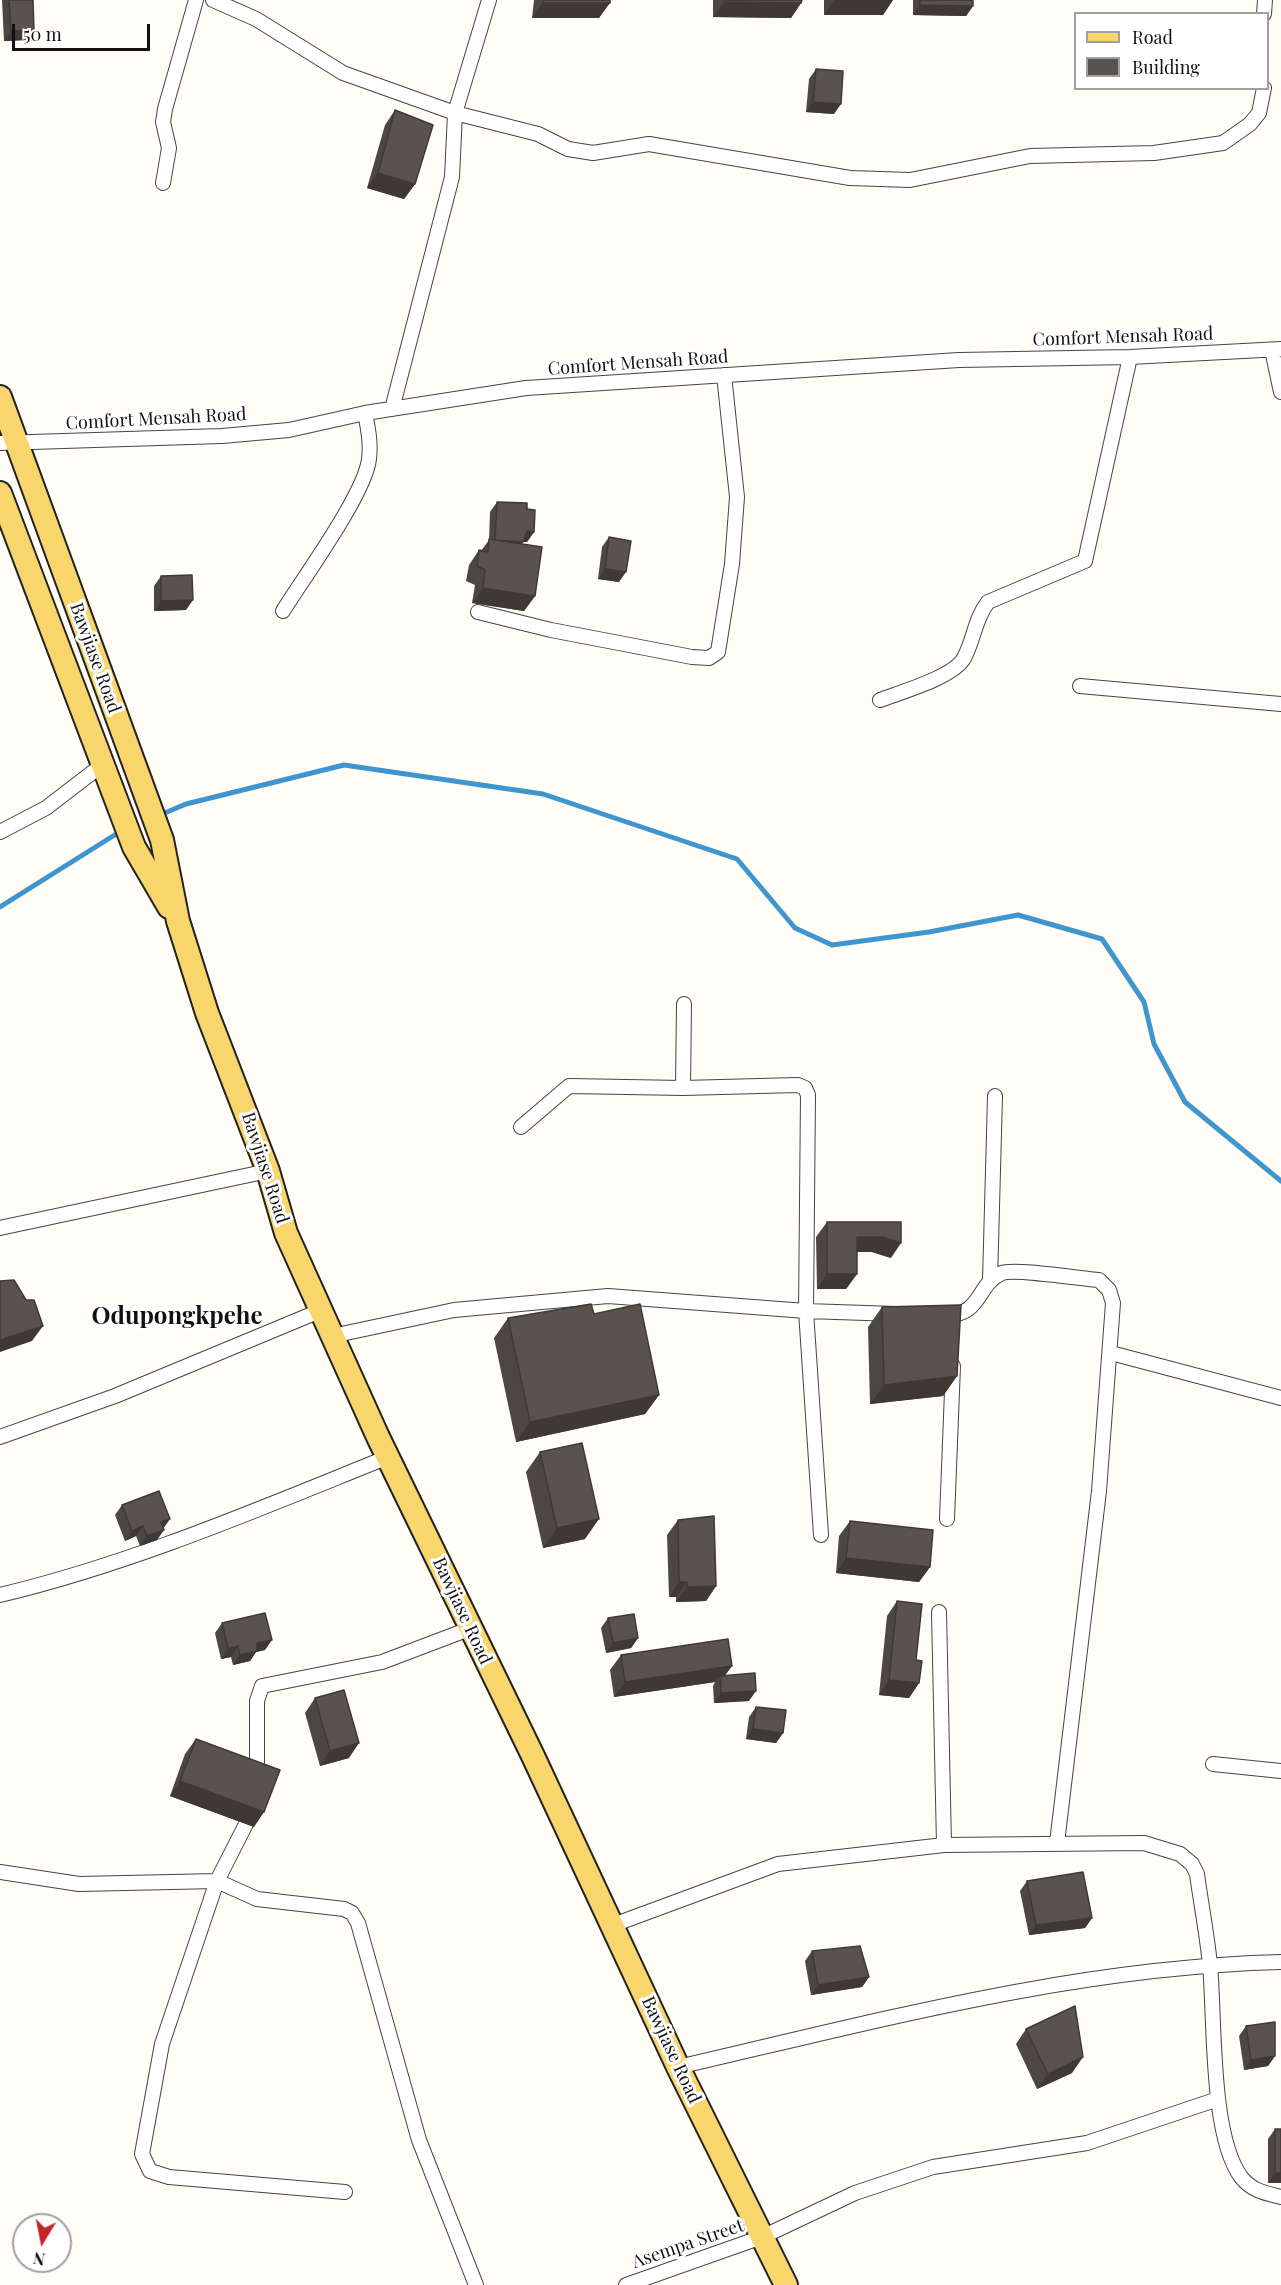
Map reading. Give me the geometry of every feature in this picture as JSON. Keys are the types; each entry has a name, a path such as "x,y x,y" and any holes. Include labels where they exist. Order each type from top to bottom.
{"main road":[{"name":"Bawjiase Road","path":"0,398 8,444 162,840 178,921 207,1013 268,1171 286,1233 469,1629 613,1925 678,2067 786,2285"},
{"name":"Bawjiase Road","path":"0,494 134,848 178,921"}],"street":[{"path":"163,183 169,148 163,122 165,109 196,0"},
{"path":"213,0 256,19 343,73 455,113 538,134 568,149 593,153 649,144 850,178 910,180 1030,156 1154,153 1223,143 1250,124 1259,113 1264,90"},
{"path":"392,409 452,177 455,113 489,0"},
{"path":"1277,349 1281,392"},
{"name":"Comfort Mensah Road","path":"8,444 222,436 289,430 365,413 526,388 959,360 1130,357 1277,349"},
{"path":"880,700 948,673 963,660 982,610 988,602 1067,571 1085,561 1130,357"},
{"path":"478,612 551,630 692,657 709,658 718,652 732,564 736,497 724,375"},
{"path":"283,611 360,487 369,460 370,440 365,413"},
{"path":"1080,686 1281,704"},
{"path":"0,832 46,808 102,765"},
{"path":"683,1088 684,1004"},
{"path":"521,1127 569,1086 683,1088 798,1084 805,1088 808,1095 806,1311 821,1535"},
{"path":"990,1281 995,1096"},
{"path":"0,1228 268,1171"},
{"path":"332,1336 454,1310 608,1296 806,1311 917,1315 954,1322 973,1307 990,1281 1005,1272 1099,1280 1109,1290 1113,1303 1111,1353 1099,1491 1057,1843"},
{"path":"0,1437 115,1396 322,1310"},
{"path":"947,1518 953,1352"},
{"path":"1111,1353 1281,1398"},
{"path":"0,1595 38,1586 183,1539 388,1457"},
{"path":"939,1612 944,1845"},
{"path":"345,2192 169,2177 150,2171 142,2154 162,2044 217,1881 248,1820 259,1774 256,1701 262,1686 382,1662 469,1629"},
{"path":"1213,1764 1281,1771"},
{"path":"613,1925 778,1864 944,1845 1144,1843 1180,1854 1192,1864 1197,1874 1210,1964 1218,2099 1230,2153 1241,2176 1256,2191 1281,2197"},
{"path":"0,1872 79,1884 217,1881 257,1899 344,1909 352,1913 358,1923 419,2139 476,2285"},
{"path":"678,2067 1012,1990 1210,1964 1281,1962"},
{"name":"Asempa Street","path":"626,2285 762,2237 855,2193 933,2167 1087,2143 1218,2099"}],"building":[{"path":"9,0 33,0 34,30 11,31"},
{"path":"543,0 610,0 610,3 543,3"},
{"path":"724,0 802,0 801,3 724,2"},
{"path":"920,0 973,0 973,6 920,5"},
{"path":"816,69 843,71 841,104 813,102"},
{"path":"395,110 433,125 415,184 378,173"},
{"path":"497,502 527,503 527,509 535,510 534,532 527,531 523,542 495,540"},
{"path":"609,537 631,541 626,572 605,569"},
{"path":"489,539 542,547 535,596 483,588 485,570 477,566 479,550 488,552"},
{"path":"192,575 193,600 161,601 161,576"},
{"path":"827,1222 901,1222 901,1243 883,1237 857,1237 857,1274 827,1274"},
{"path":"14,1280 26,1300 34,1300 43,1326 0,1340 0,1281"},
{"path":"591,1304 594,1314 640,1304 659,1395 530,1422 508,1318"},
{"path":"961,1305 957,1376 884,1385 882,1307"},
{"path":"582,1443 599,1519 557,1528 540,1452"},
{"path":"159,1491 170,1519 161,1522 164,1530 147,1536 143,1526 132,1531 122,1505"},
{"path":"714,1516 716,1586 687,1587 687,1582 679,1582 678,1520"},
{"path":"850,1521 933,1530 930,1567 846,1558"},
{"path":"897,1601 922,1604 916,1660 922,1661 919,1683 889,1680"},
{"path":"265,1613 272,1640 257,1643 257,1651 240,1655 238,1646 228,1649 222,1623"},
{"path":"634,1614 638,1638 613,1643 608,1618"},
{"path":"728,1639 732,1666 625,1682 621,1655"},
{"path":"755,1673 756,1691 721,1693 720,1676"},
{"path":"344,1690 359,1743 330,1751 315,1698"},
{"path":"756,1707 786,1710 783,1733 753,1729"},
{"path":"196,1739 280,1770 264,1812 180,1781"},
{"path":"1083,1872 1092,1918 1036,1925 1027,1881"},
{"path":"860,1946 869,1977 818,1985 812,1951"},
{"path":"1075,2006 1083,2057 1048,2074 1026,2029"},
{"path":"1275,2022 1275,2056 1251,2060 1246,2026"},
{"path":"1275,2129 1281,2129 1281,2173 1275,2173"}],"waterway":[{"path":"160,815 186,804 344,765 543,794 737,859 795,928 832,945 929,932 1018,915 1102,939 1144,1002 1154,1044 1185,1102 1281,1181"},
{"path":"0,907 121,831"}],"district":[{"name":"Odupongkpehe","path":"177,1317"}]}
